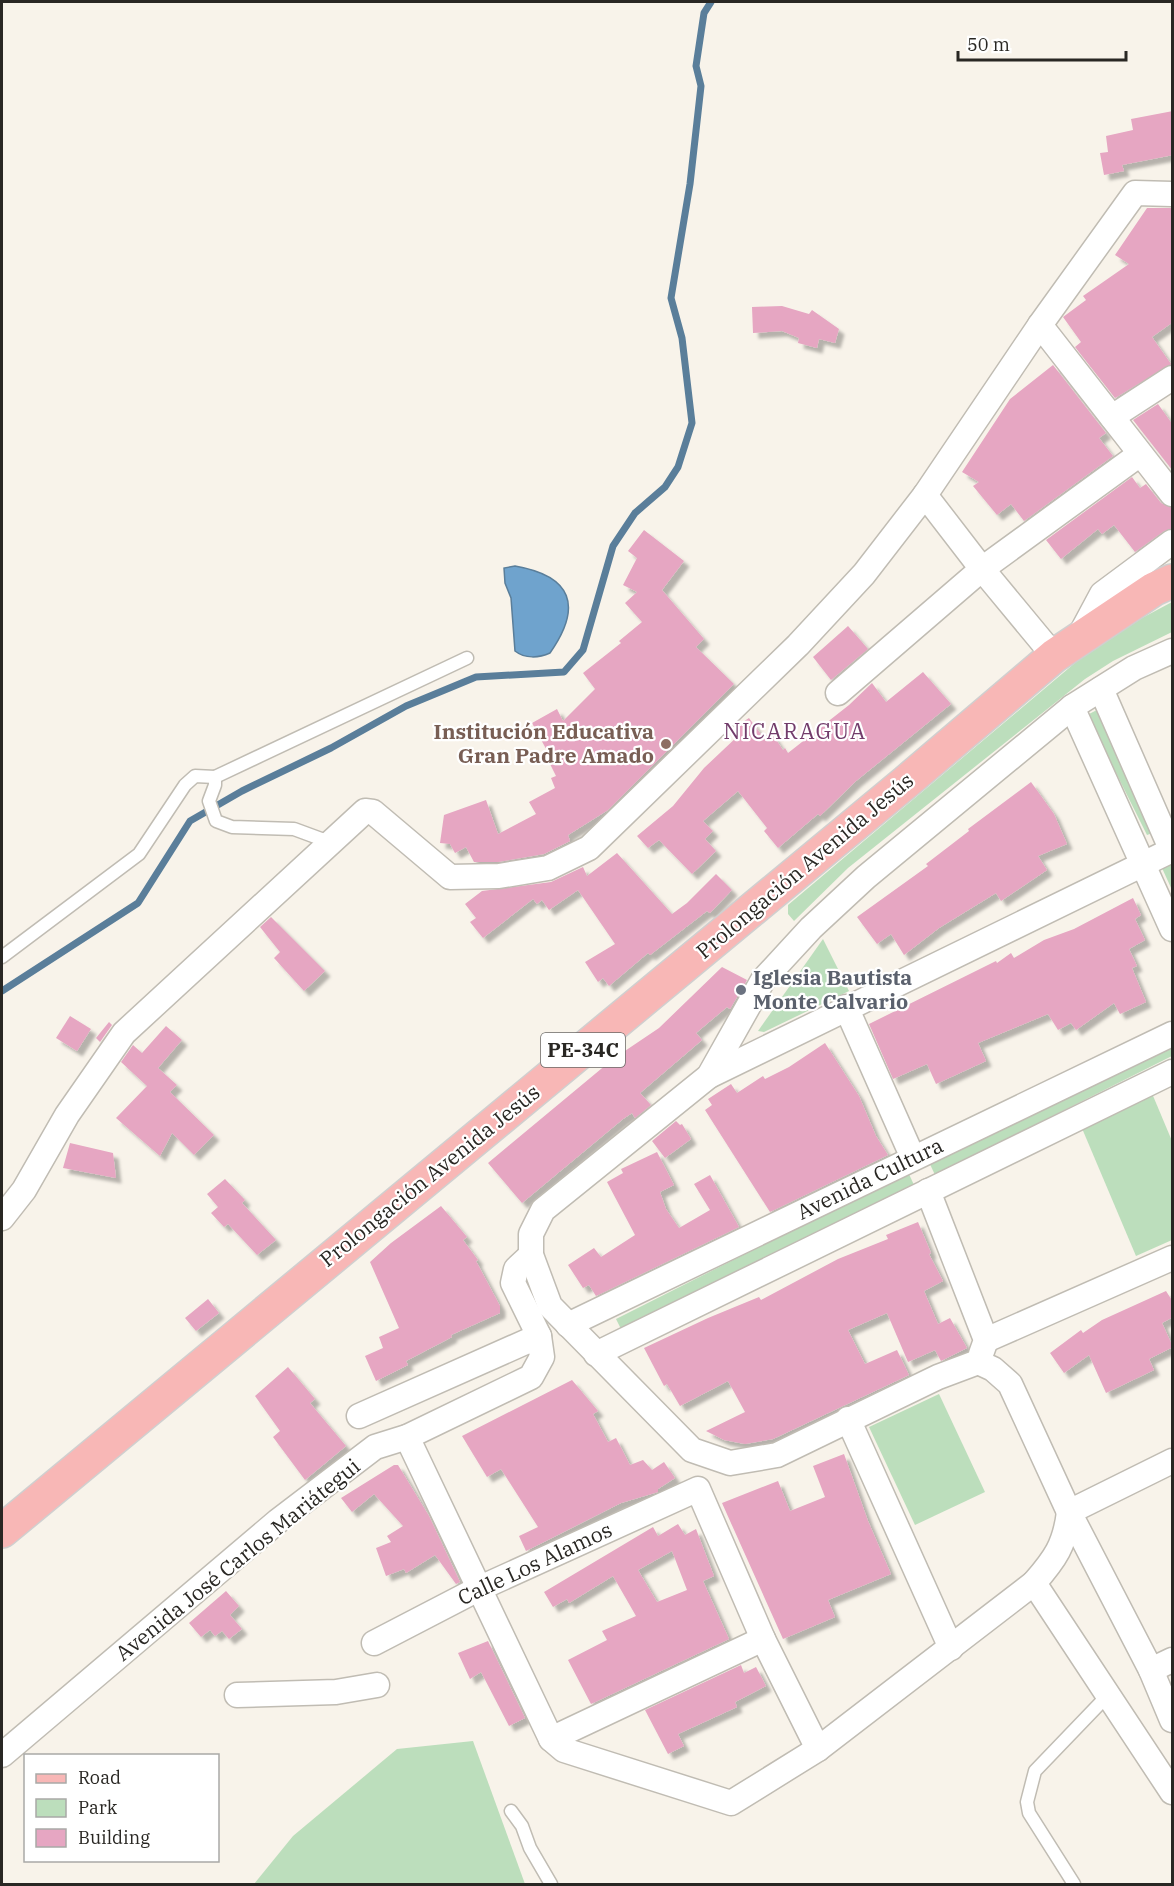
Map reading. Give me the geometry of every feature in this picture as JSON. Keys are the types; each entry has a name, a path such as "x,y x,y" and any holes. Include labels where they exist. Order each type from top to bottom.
{"main road":[{"name":"Prolongación Avenida Jesús","path":"2,1531 906,782 1054,656 1079,637 1154,589 1173,581"}],"street":[{"path":"2,1218 24,1190 67,1115 124,1034 369,811 450,877 499,876 548,868 589,848 833,610 925,495 1040,325 1135,193 1173,194"},
{"path":"1040,325 1173,494"},
{"path":"1112,417 1173,378"},
{"path":"838,693 982,569 1140,454"},
{"path":"925,495 1054,656"},
{"path":"1079,637 1102,594 1173,542"},
{"path":"709,1076 763,980 811,928 883,862 1072,707 1134,668 1173,651"},
{"path":"1101,689 1172,850 846,1007 709,1076 543,1210 531,1234 531,1255 550,1306 568,1325 692,1450 730,1463 777,1455 982,1351 1173,1258"},
{"path":"1072,707 1141,864 1173,929"},
{"path":"846,1007 913,1158"},
{"name":"Avenida Cultura","path":"568,1325 1173,1034"},
{"name":"Avenida Cultura","path":"596,1353 1173,1072"},
{"path":"928,1191 982,1351 993,1369 1010,1384 1069,1512 1151,1670 1173,1720"},
{"name":"Avenida José Carlos Mariátegui","path":"2,1755 278,1521 375,1447 407,1437 531,1377 542,1357 539,1335 513,1283 516,1269 531,1255"},
{"path":"359,1416 539,1335"},
{"path":"848,1419 951,1648"},
{"path":"407,1437 552,1739 564,1750 731,1803 818,1749 1034,1583 1057,1557 1067,1530 1069,1512"},
{"path":"1069,1512 1173,1461"},
{"name":"Calle Los Alamos","path":"374,1643 478,1589 698,1489 763,1639"},
{"path":"1034,1583 1173,1792"},
{"path":"552,1739 763,1639 818,1749"},
{"path":"1151,1670 1173,1660"},
{"path":"237,1695 336,1692 377,1685"}],"lane":[{"path":"2,957 138,854 184,785 195,776 215,777 467,658"},
{"path":"215,777 215,785 209,801 216,821 232,827 294,829 332,843"},
{"path":"1074,1884 1029,1813 1027,1802 1035,1771 1108,1695"},
{"path":"511,1811 522,1826 530,1848 551,1884"}],"green space":[{"path":"1172,602 1172,632 1113,661 1085,679 848,868 794,921 788,914 788,905 1082,657 1127,626"},
{"path":"1099,709 1161,830 1147,835 1087,715"},
{"path":"1172,863 1172,890 1162,868"},
{"path":"823,939 849,991 764,1032 758,1031"},
{"path":"1172,1048 1172,1056 935,1175 929,1162"},
{"path":"1151,1091 1172,1141 1172,1240 1136,1256 1081,1126"},
{"path":"908,1172 914,1185 621,1329 616,1319"},
{"path":"939,1394 985,1492 915,1525 869,1427"},
{"path":"473,1741 525,1884 254,1884 293,1836 397,1749"}],"water":[{"path":"515,566 549,577 560,586 566,596 568,607 566,621 550,653 546,655 528,656 515,651 511,598 505,583 504,568"}],"building":[{"path":"1173,111 1173,155 1122,165 1124,171 1104,175 1100,153 1108,152 1106,136 1133,130 1131,119"},
{"path":"1147,208 1173,208 1173,322 1152,337 1171,364 1115,398 1075,347 1081,342 1063,317 1086,300 1083,296 1129,264 1115,255"},
{"path":"782,306 809,314 812,310 839,329 835,343 819,339 817,348 798,343 799,338 782,331 753,333 752,307"},
{"path":"1053,365 1106,433 1099,438 1113,456 1024,521 1011,504 997,515 973,486 979,482 962,472 1010,399"},
{"path":"1158,404 1173,425 1173,471 1133,420"},
{"path":"1132,477 1140,488 1146,484 1161,503 1173,508 1173,528 1164,531 1135,552 1114,525 1102,534 1098,529 1061,559 1046,540"},
{"path":"644,530 684,561 662,590 704,639 696,647 734,684 608,810 568,835 570,841 544,854 498,862 474,862 466,847 455,853 450,844 440,843 444,815 486,800 498,834 536,814 529,802 555,788 551,778 556,776 548,760 551,758 532,723 557,709 563,721 595,689 583,673 621,643 619,641 642,622 625,603 637,592 623,585 637,558 628,551"},
{"path":"848,626 868,649 831,680 813,657"},
{"path":"923,672 951,704 856,781 820,816 818,814 778,848 764,831 767,828 738,791 703,821 713,831 705,839 716,851 692,874 659,840 648,848 637,836 673,806 704,768 740,734 735,727 749,718 763,737 771,732 783,750 785,748 788,753 849,705 872,683 886,702"},
{"path":"1031,782 1054,814 1067,844 1038,856 1047,870 1001,901 996,893 939,928 904,955 891,934 877,944 857,917 928,866 926,864 969,831 968,829"},
{"path":"617,853 672,914 687,903 716,874 732,890 710,913 707,911 650,955 648,953 609,986 603,978 598,982 585,962 615,944 578,890 549,910 542,900 537,904 533,899 483,938 470,922 476,918 465,904 482,891 551,882 583,867 587,876"},
{"path":"1133,898 1141,915 1135,919 1145,940 1129,949 1137,966 1132,968 1146,1002 1120,1014 1114,1003 1076,1030 1071,1023 1058,1030 1048,1014 978,1043 986,1061 936,1084 927,1064 893,1079 869,1024 996,961 997,963 1011,953 1014,958 1044,940 1074,929"},
{"path":"271,917 325,971 304,991 274,958 280,952 260,927"},
{"path":"722,967 747,980 730,1009 727,1007 696,1033 702,1040 640,1093 651,1105 635,1118 632,1113 623,1119 522,1203 488,1163 613,1059 659,1028"},
{"path":"70,1016 91,1029 77,1051 56,1038"},
{"path":"109,1022 112,1025 100,1042 96,1038"},
{"path":"166,1026 182,1040 158,1068 177,1085 170,1092 214,1135 194,1155 172,1133 160,1156 116,1118 147,1086 121,1062 133,1045 142,1053"},
{"path":"825,1043 859,1096 876,1136 888,1155 770,1212 705,1110 712,1105 708,1099 731,1084 737,1093 763,1076 765,1079 789,1067"},
{"path":"676,1121 682,1124 691,1139 665,1158 652,1141"},
{"path":"70,1143 113,1153 116,1178 63,1168"},
{"path":"657,1152 674,1185 660,1192 666,1209 679,1228 710,1210 694,1184 710,1175 739,1227 596,1296 589,1285 583,1288 568,1265 594,1248 601,1257 635,1235 607,1182 623,1173 621,1169"},
{"path":"225,1179 245,1200 242,1203 276,1240 257,1255 228,1224 224,1227 211,1213 218,1207 207,1194"},
{"path":"441,1206 467,1237 463,1240 478,1260 476,1261 500,1306 500,1313 451,1335 452,1337 406,1361 408,1365 376,1381 365,1356 383,1348 379,1337 399,1328 370,1262 391,1243"},
{"path":"918,1222 931,1253 929,1254 943,1281 924,1291 938,1324 950,1318 967,1348 941,1361 935,1350 908,1362 887,1313 848,1330 865,1364 897,1350 909,1375 773,1439 745,1444 724,1440 706,1431 745,1412 728,1381 680,1406 667,1384 664,1386 644,1348 759,1297 761,1300 838,1259 888,1239 886,1235"},
{"path":"1166,1291 1173,1302 1173,1317 1162,1323 1173,1347 1149,1359 1154,1370 1106,1393 1089,1355 1064,1373 1050,1353 1081,1330 1083,1333 1102,1320"},
{"path":"208,1299 219,1313 196,1331 185,1318"},
{"path":"288,1367 315,1399 310,1403 346,1446 305,1480 273,1437 280,1431 255,1396"},
{"path":"572,1380 598,1411 593,1414 608,1442 616,1438 630,1465 643,1460 652,1470 664,1462 675,1478 658,1489 658,1492 621,1503 526,1551 519,1536 538,1527 501,1469 487,1477 462,1436"},
{"path":"844,1454 868,1521 891,1574 828,1600 835,1617 783,1639 722,1503 778,1481 790,1511 825,1497 813,1466"},
{"path":"394,1465 398,1465 429,1516 460,1582 456,1584 435,1555 406,1573 404,1569 386,1576 376,1548 391,1542 387,1536 403,1526 374,1494 352,1512 341,1498"},
{"path":"678,1524 685,1535 696,1529 714,1576 703,1581 729,1639 591,1704 568,1660 607,1640 602,1631 636,1616 613,1576 569,1603 567,1599 553,1607 544,1592 653,1527 658,1536","holes":["672,1551 687,1590 657,1602 638,1570"]},
{"path":"226,1591 239,1606 230,1615 242,1629 229,1639 222,1631 215,1636 210,1630 201,1637 189,1623"},
{"path":"488,1641 525,1718 509,1726 481,1672 470,1679 458,1653"},
{"path":"741,1665 744,1673 756,1667 766,1686 735,1702 737,1707 678,1734 684,1746 668,1754 645,1710"}],"waterway":[{"path":"2,991 138,903 190,821 242,791 331,748 406,706 476,677 564,672 583,650 613,546 635,513 665,487 678,467 692,423 682,338 671,298 690,184 701,86 696,66 704,13 711,2"}],"place":[{"name":"Institución Educativa Gran Padre Amado","path":"666,744"},
{"name":"Iglesia Bautista Monte Calvario","path":"741,990"}],"district":[{"name":"NICARAGUA","path":"795,731"}]}
